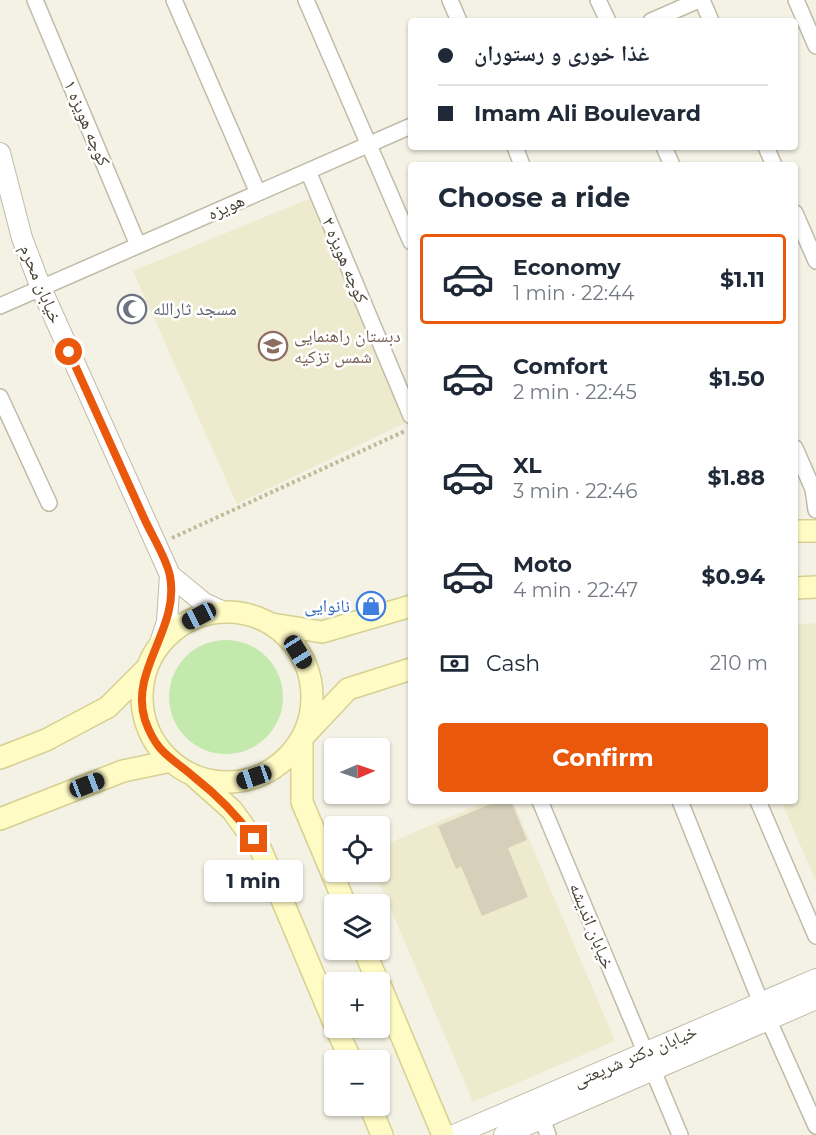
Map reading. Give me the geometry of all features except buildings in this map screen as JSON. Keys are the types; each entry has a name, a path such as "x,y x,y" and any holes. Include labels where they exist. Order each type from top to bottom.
{"main road":[{"path":"798,531 816,531"},
{"path":"798,588 816,587"},
{"path":"0,758 46,740 108,707 147,668 159,646 177,628 199,616 224,612 249,614 272,624 322,632 408,607"},
{"path":"272,624 291,641 305,663 311,688 310,713 302,738 302,802 341,894"},
{"path":"147,668 142,693 145,718 155,742 171,761 192,775 232,810 261,850 324,999"},
{"path":"192,775 217,782 250,778 266,773 286,758 348,689 408,670"},
{"path":"0,819 123,771 171,761"},
{"path":"390,1010 442,1135"},
{"path":"374,1116 382,1135"}],"street":[{"name":"کوچه هویزه ۱","path":"35,0 138,245"},
{"path":"174,0 258,193"},
{"path":"306,0 408,235"},
{"path":"450,0 458,18"},
{"path":"598,0 607,18"},
{"path":"658,18 701,0 710,18"},
{"path":"796,0 816,46"},
{"name":"هویزه","path":"0,306 408,127"},
{"name":"خیابان محرم","path":"0,153 22,238 40,288 170,575"},
{"name":"کوچه هویزه ۲","path":"308,171 408,409"},
{"path":"798,220 816,261"},
{"path":"0,397 49,503"},
{"path":"798,455 813,489 816,510"},
{"path":"170,575 204,603 224,612"},
{"path":"159,646 168,622 170,575"},
{"name":"خیابان اندیشه","path":"541,804 643,1052 680,1135"},
{"path":"681,804 765,1011 816,1126"},
{"path":"759,804 816,936"},
{"name":"خیابان دکتر شریعتی","path":"504,1135 545,1127 765,1011 816,979"},
{"name":"خیابان دکتر شریعتی","path":"453,1135 643,1052 765,1011 816,999"}],"path":[{"path":"156,545 408,429"}],"shaded area":[{"name":"دبستان راهنمایی شمس تزکیه","path":"316,196 408,413 408,421 237,504 133,271"},
{"path":"816,623 816,881 782,804 798,804 798,625"},
{"path":"480,804 514,804 615,1041 473,1102 390,907 390,894 384,894 379,882 390,882 390,843"}],"green space":[{"path":"226,640 248,644 266,657 279,675 283,697 279,719 266,737 248,750 226,754 204,750 186,737 173,719 169,697 173,675 186,657 204,644"}],"place":[{"name":"مسجد ثارالله","path":"132,309"},
{"name":"دبستان راهنمایی شمس تزکیه","path":"273,346"},
{"name":"نانوایی","path":"371,606"}],"route":[{"path":"69,352 170,575 168,622 147,668 142,693 145,718 155,742 171,761 192,775 232,810 254,839"}]}
